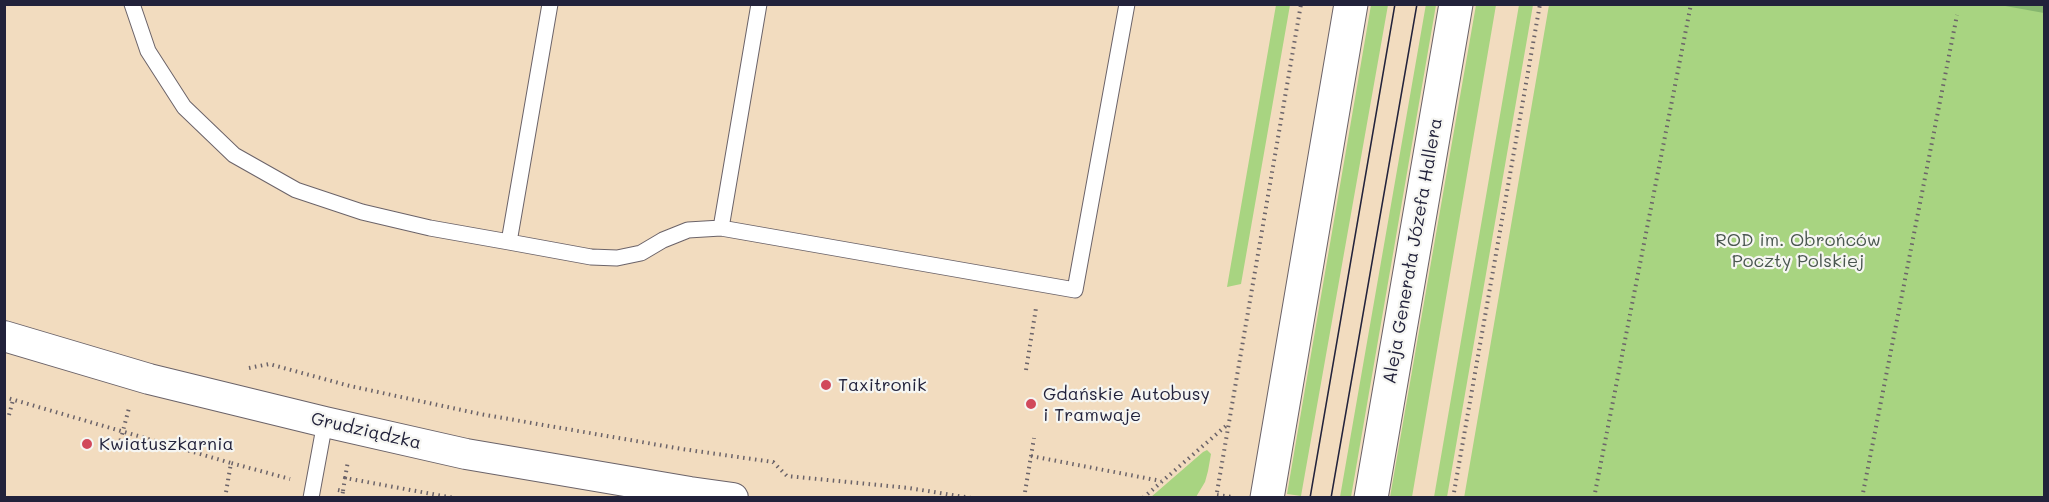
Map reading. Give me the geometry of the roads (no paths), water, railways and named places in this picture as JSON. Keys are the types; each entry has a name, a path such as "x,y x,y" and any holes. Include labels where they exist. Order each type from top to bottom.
{"main road":[{"path":"1267,498 1351,4"},
{"name":"Aleja Generała Józefa Hallera","path":"1371,498 1456,4"}],"street":[{"name":"Grudziądzka","path":"4,336 149,379 466,454 690,495 733,498"}],"lane":[{"path":"132,4 148,51 184,107 234,155 296,190 362,212 430,228 591,257 617,258 641,253 663,240 688,230 721,228 1075,290 1126,4"},
{"path":"509,242 550,4"},
{"path":"721,228 759,4"},
{"path":"312,491 325,422"}],"tram line":[{"path":"1310,498 1395,4"},
{"path":"1331,498 1417,4"}],"place":[{"name":"Taxitronik","path":"826,385"},
{"name":"Gdańskie Autobusy i Tramwaje","path":"1031,404"},
{"name":"Kwiatuszkarnia","path":"87,444"}],"park label":[{"name":"ROD im. Obrońców Poczty Polskiej","path":"1798,250"}]}
